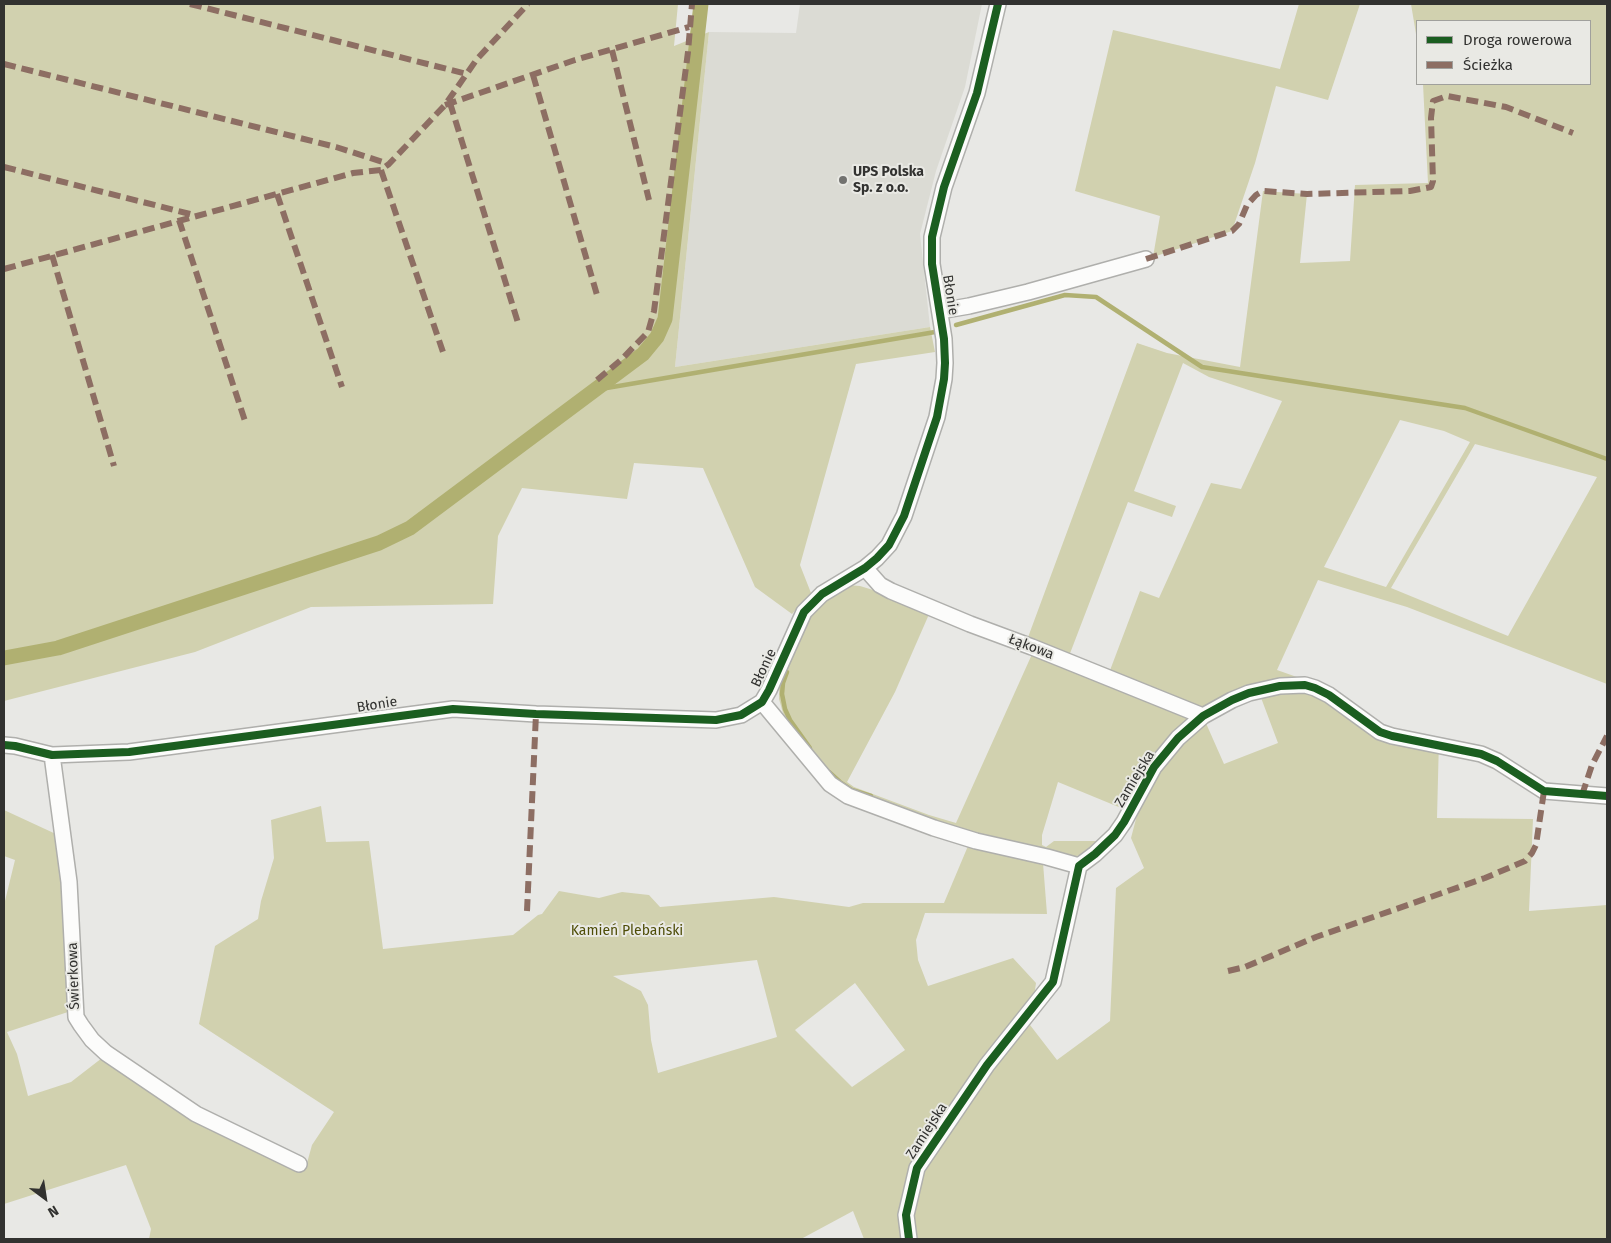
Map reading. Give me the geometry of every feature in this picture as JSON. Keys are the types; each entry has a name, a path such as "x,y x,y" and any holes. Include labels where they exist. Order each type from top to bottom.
{"street":[{"name":"Błonie","path":"4,745 52,755 129,752 453,708 536,714 716,720 741,715 762,702 804,612 822,594 865,568 889,545 904,516 937,416 946,364 932,264 932,237 937,212 976,92 998,4"},
{"name":"Błonie","path":"940,311 1020,294 1146,259"},
{"name":"Łąkowa","path":"865,568 880,585 891,591 1203,716"},
{"name":"Zamiejska","path":"909,1239 906,1215 917,1168 987,1065 1053,982 1079,866 1096,854 1115,835 1154,767 1178,738 1203,716 1249,693 1280,686 1305,685 1329,695 1380,732 1481,754 1496,761 1544,791 1607,796"},
{"path":"762,702 830,784 848,796 968,839 1079,866"},
{"name":"Świerkowa","path":"52,755 70,882 76,1017 92,1040 106,1053 196,1114 299,1164"}],"shaded area":[{"path":"800,4 982,4 965,87 936,171 920,234 930,327 675,367 709,32 796,33"}],"green space":[{"path":"4,4 678,4 674,46 709,32 675,367 930,327 935,352 856,364 800,565 811,593 792,614 755,587 703,468 634,463 627,499 522,488 498,536 493,604 311,607 195,652 4,701"},
{"path":"1299,4 1360,4 1328,100 1276,86 1255,163 1232,231 1153,257 1160,216 1075,191 1113,30 1280,69"},
{"name":"Kamień Plebański","path":"1411,4 1607,4 1607,684 1407,607 1318,580 1277,670 1311,682 1396,733 1439,739 1437,818 1533,819 1529,911 1607,905 1607,1239 864,1239 853,1211 801,1239 149,1239 151,1229 126,1165 4,1204 4,905 15,860 4,856 4,810 58,835 63,869 71,1011 7,1032 17,1054 28,1096 71,1082 102,1058 184,1116 242,1142 301,1172 307,1163 312,1145 334,1112 199,1024 215,946 258,919 261,901 274,858 271,820 321,806 326,842 369,841 383,949 513,935 538,915 542,914 559,891 599,898 622,892 649,895 660,907 774,897 849,907 863,903 944,903 968,846 1043,863 1047,914 925,913 916,940 918,960 928,986 1013,958 1036,983 1030,1025 1057,1060 1110,1021 1116,888 1144,868 1131,838 1137,815 1134,813 1160,764 1205,721 1224,764 1278,743 1260,695 1203,710 1138,681 1109,673 1140,591 1159,598 1211,483 1241,489 1282,401 1209,377 1183,363 1134,491 1176,506 1172,517 1128,502 1069,656 1027,640 1137,343 1167,353 1240,367 1263,191 1307,194 1300,263 1350,261 1355,185 1428,183 1423,85 1591,85 1591,20 1416,20 1416,34","holes":["1400,420 1444,431 1470,442 1386,587 1324,567","1475,444 1597,477 1508,636 1391,588","757,960 777,1037 658,1073 651,1040 648,1005 641,991 613,976","855,983 905,1050 852,1087 795,1030"]},
{"path":"848,585 873,590 930,612 895,692 847,782 854,787 956,823 1033,652 1195,717 1126,810 1058,782 1042,835 1042,845 1046,847 1054,841 1097,841 1101,844 1084,855 1069,857 991,842 868,799 831,777 791,726 783,713 779,699 779,685 813,610 824,599"}],"waterway":[{"path":"4,658 58,648 379,543 410,528 643,354 657,337 665,319 701,4"},
{"path":"956,325 1065,295 1096,297 1202,367 1465,408 1607,459"},
{"path":"595,390 935,332"},
{"path":"787,672 782,694 785,709 790,720 810,748"},
{"path":"829,772 852,790 871,796"}],"marked path":[{"path":"190,4 467,74"},
{"path":"4,269 353,173 381,170 445,105 477,59 528,4"},
{"path":"597,380 622,359 648,332 654,311 688,52 692,4"},
{"path":"445,105 575,60 689,27"},
{"path":"612,50 649,200"},
{"path":"4,64 336,147 389,164"},
{"path":"533,75 597,295"},
{"path":"1146,259 1232,231 1239,224 1247,205 1256,195 1263,191 1307,194 1410,191 1431,187 1433,181 1431,118 1433,101 1447,96 1506,107 1573,133"},
{"path":"450,103 519,326"},
{"path":"4,167 194,215"},
{"path":"381,170 443,352"},
{"path":"277,194 342,387"},
{"path":"179,220 245,421"},
{"path":"52,255 114,466"},
{"path":"527,911 536,714"},
{"path":"1582,795 1592,765 1607,736"},
{"path":"1228,971 1245,967 1316,937 1485,878 1525,861 1536,845 1544,791"}],"cycle path":[{"path":"4,745 52,755 129,752 453,709 536,714 716,720 741,715 762,702 804,612 822,594 865,568 877,558 889,545 904,516 937,417 944,379 944,339 932,264 932,237 944,187 977,93 998,4"},
{"path":"909,1239 906,1215 917,1168 987,1065 1053,982 1079,866 1115,835 1154,767 1178,738 1203,716 1249,693 1280,686 1305,685 1329,695 1380,732 1481,754 1497,761 1544,791 1607,796"}],"place":[{"name":"UPS Polska Sp. z o.o.","path":"843,180"}]}
